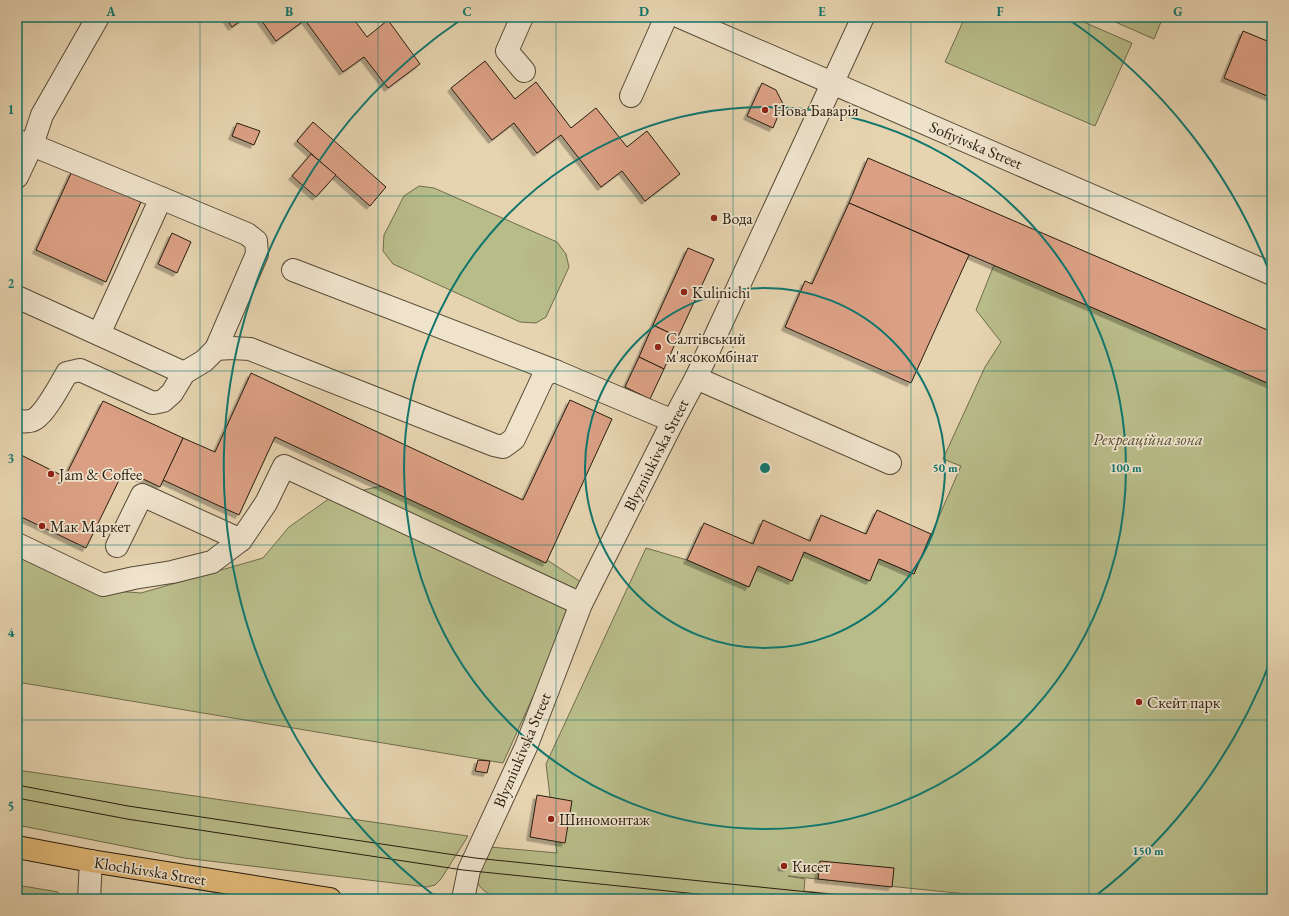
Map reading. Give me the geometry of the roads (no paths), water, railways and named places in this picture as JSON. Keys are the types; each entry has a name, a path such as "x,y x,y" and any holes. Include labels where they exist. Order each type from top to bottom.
{"main road":[{"name":"Klochkivska Street","path":"17,847 91,862 330,899"}],"street":[{"path":"17,177 25,143 98,17"},
{"path":"522,17 507,51 524,71"},
{"path":"631,96 666,17"},
{"name":"Sofiyivska Street","path":"680,17 1272,274"},
{"name":"Blyzniukivska Street","path":"463,899 469,870 494,798 526,747 581,604 673,420 696,378 863,17"},
{"path":"17,420 21,422 34,420 42,413 67,373 80,370 153,403 163,401 172,393 184,373 204,361 216,349 257,254 256,241 248,234 25,143"},
{"path":"99,334 161,198"},
{"path":"293,270 555,371 673,420"},
{"path":"17,297 184,373"},
{"path":"216,349 250,349 494,445 503,447 514,439 544,375 555,371"},
{"path":"696,378 890,464"},
{"path":"17,544 103,585 172,572 212,562 241,540 266,503 284,466 581,604"},
{"path":"117,546 142,495 241,540"},
{"path":"89,899 91,862"}],"tram line":[{"path":"17,785 128,806 475,858 877,899"},
{"path":"17,798 127,819 463,870 746,899"}],"place":[{"name":"Нова Баварія","path":"765,110"},
{"name":"Вода","path":"714,218"},
{"name":"Kulinichi","path":"684,292"},
{"name":"Салтівський м'ясокомбінат","path":"658,347"},
{"name":"Jam & Coffee","path":"51,474"},
{"name":"Мак Маркет","path":"42,526"},
{"name":"Скейт парк","path":"1139,702"},
{"name":"Шиномонтаж","path":"551,819"},
{"name":"Кисет","path":"784,866"}],"park label":[{"name":"Рекреаційна зона","path":"1148,439"}]}
